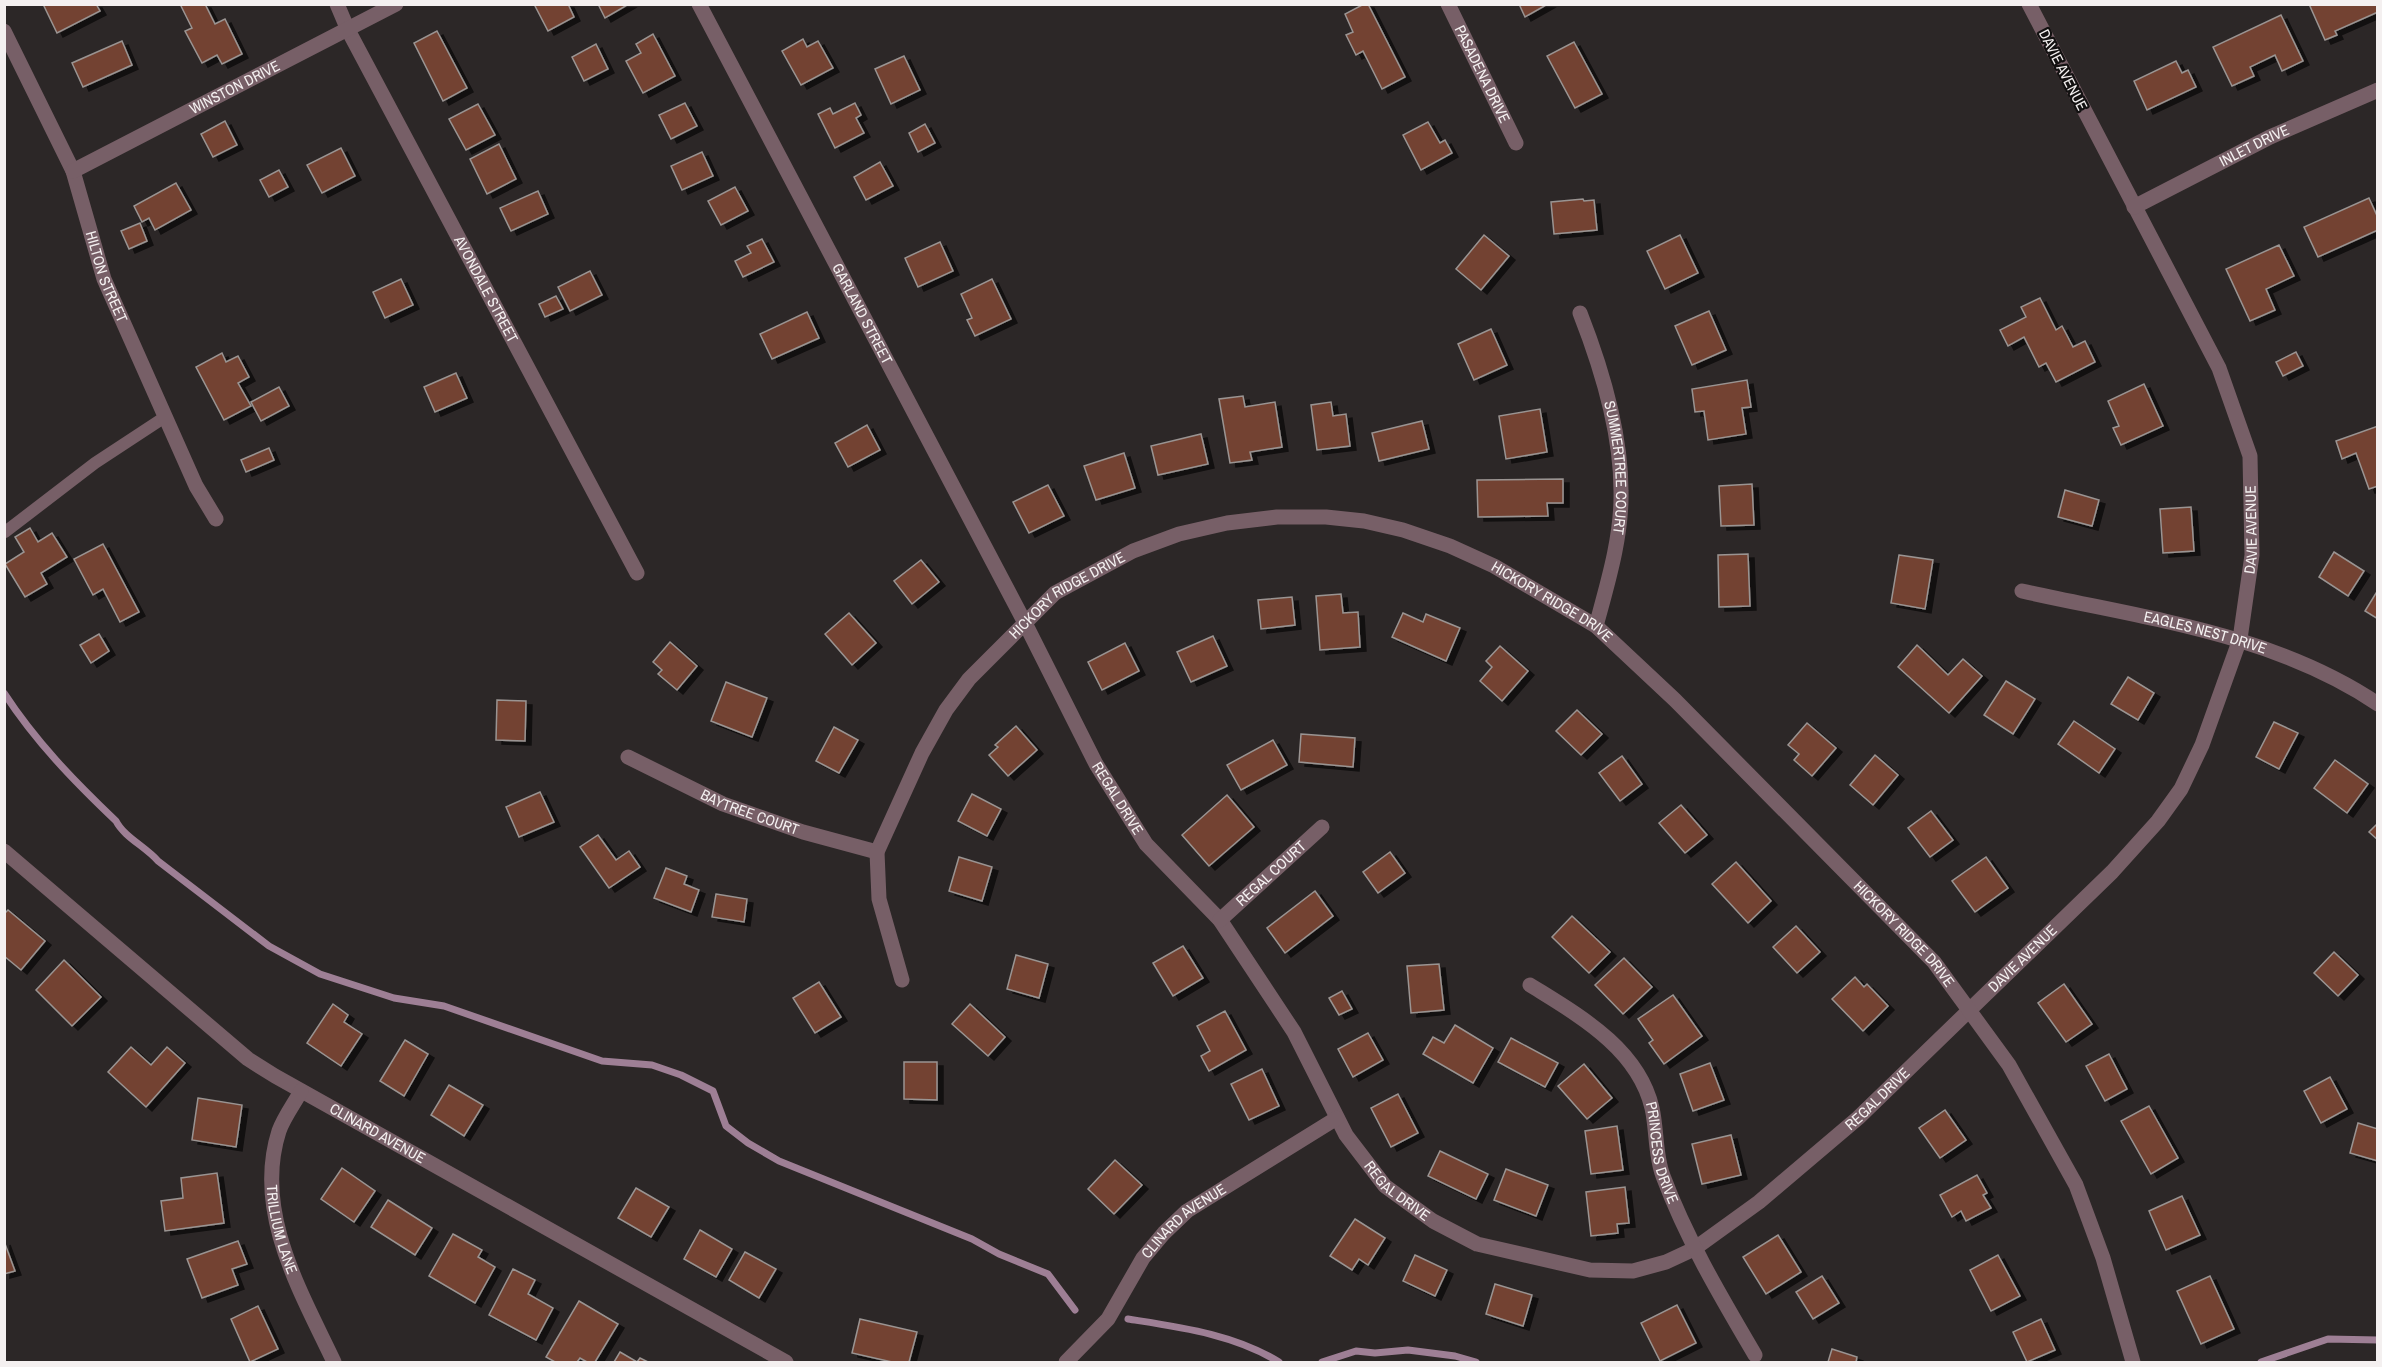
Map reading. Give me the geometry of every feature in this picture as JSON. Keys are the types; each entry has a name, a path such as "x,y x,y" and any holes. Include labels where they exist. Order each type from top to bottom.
{"street":[{"name":"AVONDALE STREET","path":"337,4 348,30 637,573"},
{"name":"WINSTON DRIVE","path":"73,171 396,4"},
{"name":"GARLAND STREET","path":"699,4 1024,623"},
{"name":"PASADENA DRIVE","path":"1448,4 1516,143"},
{"name":"DAVIE AVENUE","path":"1970,1012 2112,872 2158,821 2181,789 2202,745 2240,639 2252,555 2250,456 2219,368 2029,4"},
{"name":"HILTON STREET","path":"4,31 73,171 105,279 196,486 216,519"},
{"name":"INLET DRIVE","path":"2134,207 2270,137 2378,90"},
{"name":"SUMMERTREE COURT","path":"1580,313 1597,356 1606,394 1618,452 1621,491 1611,567 1596,626"},
{"name":"HICKORY RIDGE DRIVE","path":"902,980 879,899 877,852 922,753 946,710 969,679 1055,593 1133,551 1179,534 1237,522 1277,517 1326,517 1365,521 1403,530 1450,546 1494,566 1596,626 1675,700 1934,962 2009,1065 2076,1185 2103,1258 2133,1362"},
{"name":"EAGLES NEST DRIVE","path":"2022,591 2240,639 2322,672 2378,704"},
{"name":"REGAL DRIVE","path":"1024,623 1096,764 1146,844 1220,920 1294,1032 1346,1135 1385,1186 1433,1221 1478,1244 1601,1270 1633,1270 1666,1262 1694,1249 1759,1202 1849,1126 1970,1012"},
{"name":"BAYTREE COURT","path":"628,757 723,804 802,832 877,852"},
{"name":"REGAL COURT","path":"1220,920 1322,827"},
{"name":"CLINARD AVENUE","path":"4,851 248,1059 301,1091 786,1362"},
{"name":"PRINCESS DRIVE","path":"1530,985 1587,1021 1618,1048 1641,1080 1652,1107 1662,1173 1694,1249 1755,1355"},
{"name":"TRILLIUM LANE","path":"301,1091 279,1131 274,1163 273,1195 286,1258 334,1362"},
{"name":"CLINARD AVENUE","path":"1066,1362 1108,1319 1143,1258 1187,1211 1337,1118"}],"lane":[{"path":"5,532 95,463 165,417"}],"building":[{"path":"43,4 96,4 100,11 57,33"},
{"path":"180,4 205,4 215,24 225,19 242,54 222,64 217,55 202,63 185,31 192,28"},
{"path":"534,4 568,4 574,17 548,31"},
{"path":"598,4 629,4 605,18"},
{"path":"1368,4 1405,77 1382,89 1363,51 1356,55 1346,35 1353,32 1345,14"},
{"path":"1519,4 1548,4 1525,17"},
{"path":"2309,4 2377,4 2378,12 2335,31 2337,35 2325,40"},
{"path":"2281,15 2303,61 2282,71 2275,55 2250,67 2254,76 2232,86 2213,47"},
{"path":"437,31 467,88 443,101 414,43"},
{"path":"653,34 675,76 643,93 626,61 641,53 636,44"},
{"path":"803,39 807,47 818,41 833,68 801,85 782,51"},
{"path":"122,41 132,65 83,87 72,63"},
{"path":"1574,42 1602,94 1575,108 1547,56"},
{"path":"596,44 608,69 584,81 572,57"},
{"path":"904,56 920,90 891,104 875,69"},
{"path":"2176,61 2182,73 2188,70 2196,87 2147,110 2134,81"},
{"path":"685,103 697,126 671,139 659,115"},
{"path":"855,103 861,115 856,118 864,133 835,148 818,114 830,108 833,114"},
{"path":"478,104 495,135 466,150 449,119"},
{"path":"225,121 237,145 213,157 201,134"},
{"path":"1428,122 1440,143 1445,140 1452,153 1421,170 1403,135"},
{"path":"925,124 935,143 918,152 909,133"},
{"path":"499,144 516,179 487,194 470,159"},
{"path":"341,148 355,176 322,193 307,165"},
{"path":"702,152 713,176 682,190 671,166"},
{"path":"880,162 893,186 866,200 854,177"},
{"path":"279,170 288,187 269,197 260,180"},
{"path":"176,183 191,210 155,230 149,218 142,222 134,206"},
{"path":"735,187 748,211 721,225 708,201"},
{"path":"538,191 548,214 511,231 500,208"},
{"path":"2369,198 2378,218 2378,230 2318,257 2304,227"},
{"path":"1583,199 1584,201 1594,200 1597,230 1554,234 1551,202"},
{"path":"140,223 147,241 129,249 121,231"},
{"path":"1484,235 1509,256 1481,290 1456,269"},
{"path":"1680,235 1698,273 1665,289 1647,251"},
{"path":"762,239 774,262 743,277 735,261 751,253 747,246"},
{"path":"940,242 953,271 918,287 905,258"},
{"path":"2279,245 2294,276 2266,289 2275,310 2250,321 2226,269"},
{"path":"590,271 602,295 570,311 558,287"},
{"path":"401,279 413,305 385,318 373,292"},
{"path":"992,279 1011,319 975,336 967,320 972,318 961,294"},
{"path":"556,296 563,309 545,317 539,304"},
{"path":"2040,298 2056,330 2062,326 2073,347 2085,341 2095,362 2056,382 2046,363 2039,367 2024,337 2008,346 2000,330 2026,317 2021,307"},
{"path":"1709,311 1726,350 1692,365 1675,326"},
{"path":"807,312 819,338 772,359 760,334"},
{"path":"1491,329 1507,365 1474,380 1458,344"},
{"path":"2296,352 2303,366 2283,376 2276,362"},
{"path":"222,353 226,362 238,356 249,377 238,383 251,406 224,420 196,367"},
{"path":"456,373 467,398 435,412 424,387"},
{"path":"1747,380 1751,407 1742,408 1746,434 1708,440 1704,411 1695,412 1692,389"},
{"path":"2144,384 2163,426 2121,445 2113,428 2119,426 2108,401"},
{"path":"279,387 289,406 261,421 251,402"},
{"path":"1243,396 1245,407 1275,402 1282,447 1250,452 1252,460 1230,463 1219,399"},
{"path":"1331,402 1333,416 1346,414 1350,446 1317,450 1311,405"},
{"path":"1540,409 1547,452 1506,459 1499,416"},
{"path":"1422,421 1429,449 1379,461 1372,433"},
{"path":"867,425 880,450 848,467 835,443"},
{"path":"2378,426 2378,486 2369,489 2356,453 2342,459 2336,441"},
{"path":"1201,434 1208,464 1158,475 1151,446"},
{"path":"269,448 274,460 246,472 241,460"},
{"path":"1124,453 1135,488 1096,500 1084,466"},
{"path":"1563,479 1563,503 1547,503 1548,516 1478,517 1477,480"},
{"path":"1752,484 1754,525 1721,526 1719,486"},
{"path":"1048,485 1064,516 1029,533 1013,502"},
{"path":"2065,490 2099,500 2092,526 2058,517"},
{"path":"2191,507 2194,551 2163,553 2160,509"},
{"path":"30,528 38,542 52,533 67,557 41,573 47,584 25,597 5,564 24,552 15,537"},
{"path":"103,544 139,612 120,622 103,589 93,595 74,559"},
{"path":"2334,552 2364,571 2348,596 2319,577"},
{"path":"1748,554 1750,606 1719,607 1718,555"},
{"path":"1899,555 1933,560 1925,609 1891,603"},
{"path":"921,560 939,582 912,604 894,581"},
{"path":"2378,590 2378,619 2365,611"},
{"path":"1341,594 1343,613 1358,612 1360,647 1320,650 1316,596"},
{"path":"1292,597 1295,625 1261,629 1258,600"},
{"path":"849,613 876,643 852,665 825,634"},
{"path":"1403,613 1423,622 1426,614 1460,628 1446,661 1392,637"},
{"path":"99,634 109,651 91,663 80,645"},
{"path":"1213,636 1227,666 1191,682 1177,652"},
{"path":"670,642 697,666 677,690 658,674 662,670 653,662"},
{"path":"1125,643 1139,671 1102,690 1088,662"},
{"path":"1917,645 1948,675 1963,659 1982,676 1949,713 1898,667"},
{"path":"1500,646 1528,671 1502,701 1480,681 1492,667 1486,661"},
{"path":"2128,677 2154,693 2138,720 2111,704"},
{"path":"2006,681 2035,699 2013,734 1984,715"},
{"path":"726,682 767,698 752,737 711,721"},
{"path":"497,700 526,701 525,741 496,740"},
{"path":"1577,710 1602,734 1581,755 1556,731"},
{"path":"2074,721 2115,749 2099,773 2058,744"},
{"path":"2274,722 2298,733 2279,769 2256,757"},
{"path":"1807,723 1836,748 1812,776 1794,760 1799,754 1788,745"},
{"path":"1016,726 1037,750 1008,776 989,755 998,747 995,745"},
{"path":"834,727 858,740 839,773 816,761"},
{"path":"1301,734 1355,738 1353,767 1299,762"},
{"path":"1273,740 1287,765 1241,790 1227,765"},
{"path":"1875,755 1898,775 1873,805 1850,785"},
{"path":"1622,756 1642,784 1620,801 1599,773"},
{"path":"2335,760 2368,784 2347,813 2314,788"},
{"path":"540,792 554,822 519,837 506,807"},
{"path":"972,794 1001,809 987,836 958,821"},
{"path":"1227,795 1254,827 1209,866 1182,835"},
{"path":"1681,805 1707,835 1685,853 1659,823"},
{"path":"1931,811 1953,840 1930,857 1908,828"},
{"path":"2378,823 2378,840 2369,832"},
{"path":"598,835 616,860 629,851 640,867 609,888 580,847"},
{"path":"1390,852 1405,873 1378,893 1363,872"},
{"path":"959,857 992,867 982,901 949,891"},
{"path":"1986,857 2008,888 1975,912 1952,881"},
{"path":"1736,862 1771,901 1748,923 1712,884"},
{"path":"666,868 687,876 684,884 699,890 691,912 654,898"},
{"path":"1315,891 1333,916 1285,953 1267,928"},
{"path":"716,894 747,899 744,922 712,917"},
{"path":"8,910 45,941 21,970 4,956 4,914"},
{"path":"1572,916 1610,952 1589,973 1552,937"},
{"path":"1796,926 1820,952 1797,973 1773,947"},
{"path":"1183,946 1203,978 1173,996 1153,963"},
{"path":"2334,952 2358,975 2338,996 2314,973"},
{"path":"1016,955 1048,964 1039,998 1007,989"},
{"path":"1624,958 1652,987 1623,1014 1595,985"},
{"path":"64,960 101,997 72,1026 36,990"},
{"path":"1439,964 1444,1010 1411,1013 1407,966"},
{"path":"1855,977 1864,987 1867,984 1888,1006 1863,1031 1832,999"},
{"path":"819,982 841,1017 815,1033 793,998"},
{"path":"2064,984 2092,1024 2066,1042 2038,1003"},
{"path":"1342,991 1352,1009 1339,1015 1329,998"},
{"path":"1673,995 1702,1036 1664,1064 1649,1043 1653,1040 1638,1019"},
{"path":"333,1004 348,1015 344,1022 362,1034 341,1066 307,1043"},
{"path":"970,1004 1005,1037 988,1056 952,1024"},
{"path":"1225,1011 1246,1050 1209,1071 1201,1056 1210,1051 1197,1026"},
{"path":"1455,1025 1493,1048 1473,1083 1423,1054 1433,1037 1444,1043"},
{"path":"1368,1033 1383,1060 1353,1077 1338,1049"},
{"path":"1511,1038 1558,1063 1545,1087 1498,1062"},
{"path":"405,1040 428,1054 404,1096 380,1081"},
{"path":"131,1047 151,1065 167,1047 185,1063 146,1107 108,1072"},
{"path":"2109,1054 2127,1089 2105,1101 2086,1066"},
{"path":"904,1062 937,1062 937,1100 904,1099"},
{"path":"1710,1063 1724,1100 1693,1111 1680,1074"},
{"path":"1584,1064 1612,1098 1587,1119 1558,1086"},
{"path":"1262,1069 1279,1106 1249,1120 1231,1084"},
{"path":"2330,1077 2347,1109 2321,1123 2304,1091"},
{"path":"449,1085 483,1105 464,1136 431,1115"},
{"path":"1398,1094 1418,1133 1391,1147 1371,1108"},
{"path":"198,1098 242,1105 236,1147 192,1140"},
{"path":"2149,1106 2178,1158 2151,1174 2121,1121"},
{"path":"1945,1110 1966,1140 1940,1158 1919,1128"},
{"path":"2358,1123 2378,1129 2378,1161 2350,1153"},
{"path":"1617,1126 1623,1170 1591,1174 1585,1131"},
{"path":"1731,1135 1741,1175 1702,1184 1692,1144"},
{"path":"1440,1151 1488,1174 1476,1199 1428,1176"},
{"path":"1115,1160 1142,1185 1114,1214 1088,1189"},
{"path":"342,1168 375,1191 354,1222 321,1199"},
{"path":"1506,1169 1548,1185 1536,1216 1494,1200"},
{"path":"217,1173 224,1223 165,1231 161,1201 183,1198 181,1178"},
{"path":"1977,1175 1987,1193 1983,1195 1991,1208 1966,1221 1961,1211 1952,1217 1940,1195"},
{"path":"1625,1187 1629,1223 1617,1224 1618,1233 1591,1236 1586,1192"},
{"path":"636,1188 669,1207 651,1237 618,1218"},
{"path":"2182,1196 2200,1235 2166,1250 2149,1211"},
{"path":"388,1200 432,1228 415,1255 371,1227"},
{"path":"1355,1219 1385,1238 1368,1265 1359,1259 1352,1270 1330,1256"},
{"path":"700,1230 732,1249 716,1277 684,1259"},
{"path":"453,1234 482,1250 478,1257 495,1267 475,1303 429,1276"},
{"path":"1778,1235 1801,1272 1766,1294 1743,1257"},
{"path":"4,1241 15,1271 4,1274"},
{"path":"238,1241 247,1264 232,1269 238,1285 202,1298 187,1259"},
{"path":"745,1252 776,1269 759,1298 729,1280"},
{"path":"1415,1255 1447,1270 1435,1296 1403,1281"},
{"path":"1998,1255 2020,1296 1991,1311 1970,1270"},
{"path":"513,1269 535,1280 528,1294 553,1308 536,1340 489,1315"},
{"path":"1822,1276 1839,1303 1813,1319 1796,1292"},
{"path":"2210,1276 2234,1329 2201,1344 2177,1291"},
{"path":"1495,1284 1532,1295 1523,1326 1486,1314"},
{"path":"579,1301 618,1324 595,1362 587,1362 580,1358 577,1362 555,1362 546,1357"},
{"path":"1677,1305 1696,1343 1660,1361 1641,1323"},
{"path":"258,1306 278,1349 250,1362 231,1319"},
{"path":"860,1319 917,1332 909,1362 892,1362 852,1353"},
{"path":"2041,1319 2055,1350 2027,1362 2013,1332"},
{"path":"1832,1349 1857,1357 1856,1362 1828,1362"},
{"path":"620,1352 637,1362 614,1362"}],"waterway":[{"path":"4,693 42,744 124,832 269,946 320,974 394,998 444,1006 602,1061 652,1065 681,1075 713,1091 726,1126 748,1143 779,1161 972,1239 999,1254 1048,1274 1075,1310"},
{"path":"1128,1319 1225,1338 1262,1352 1279,1362"},
{"path":"2261,1362 2328,1339 2378,1340"},
{"path":"1322,1362 1356,1351 1375,1353 1408,1350 1455,1356 1476,1362"}]}
